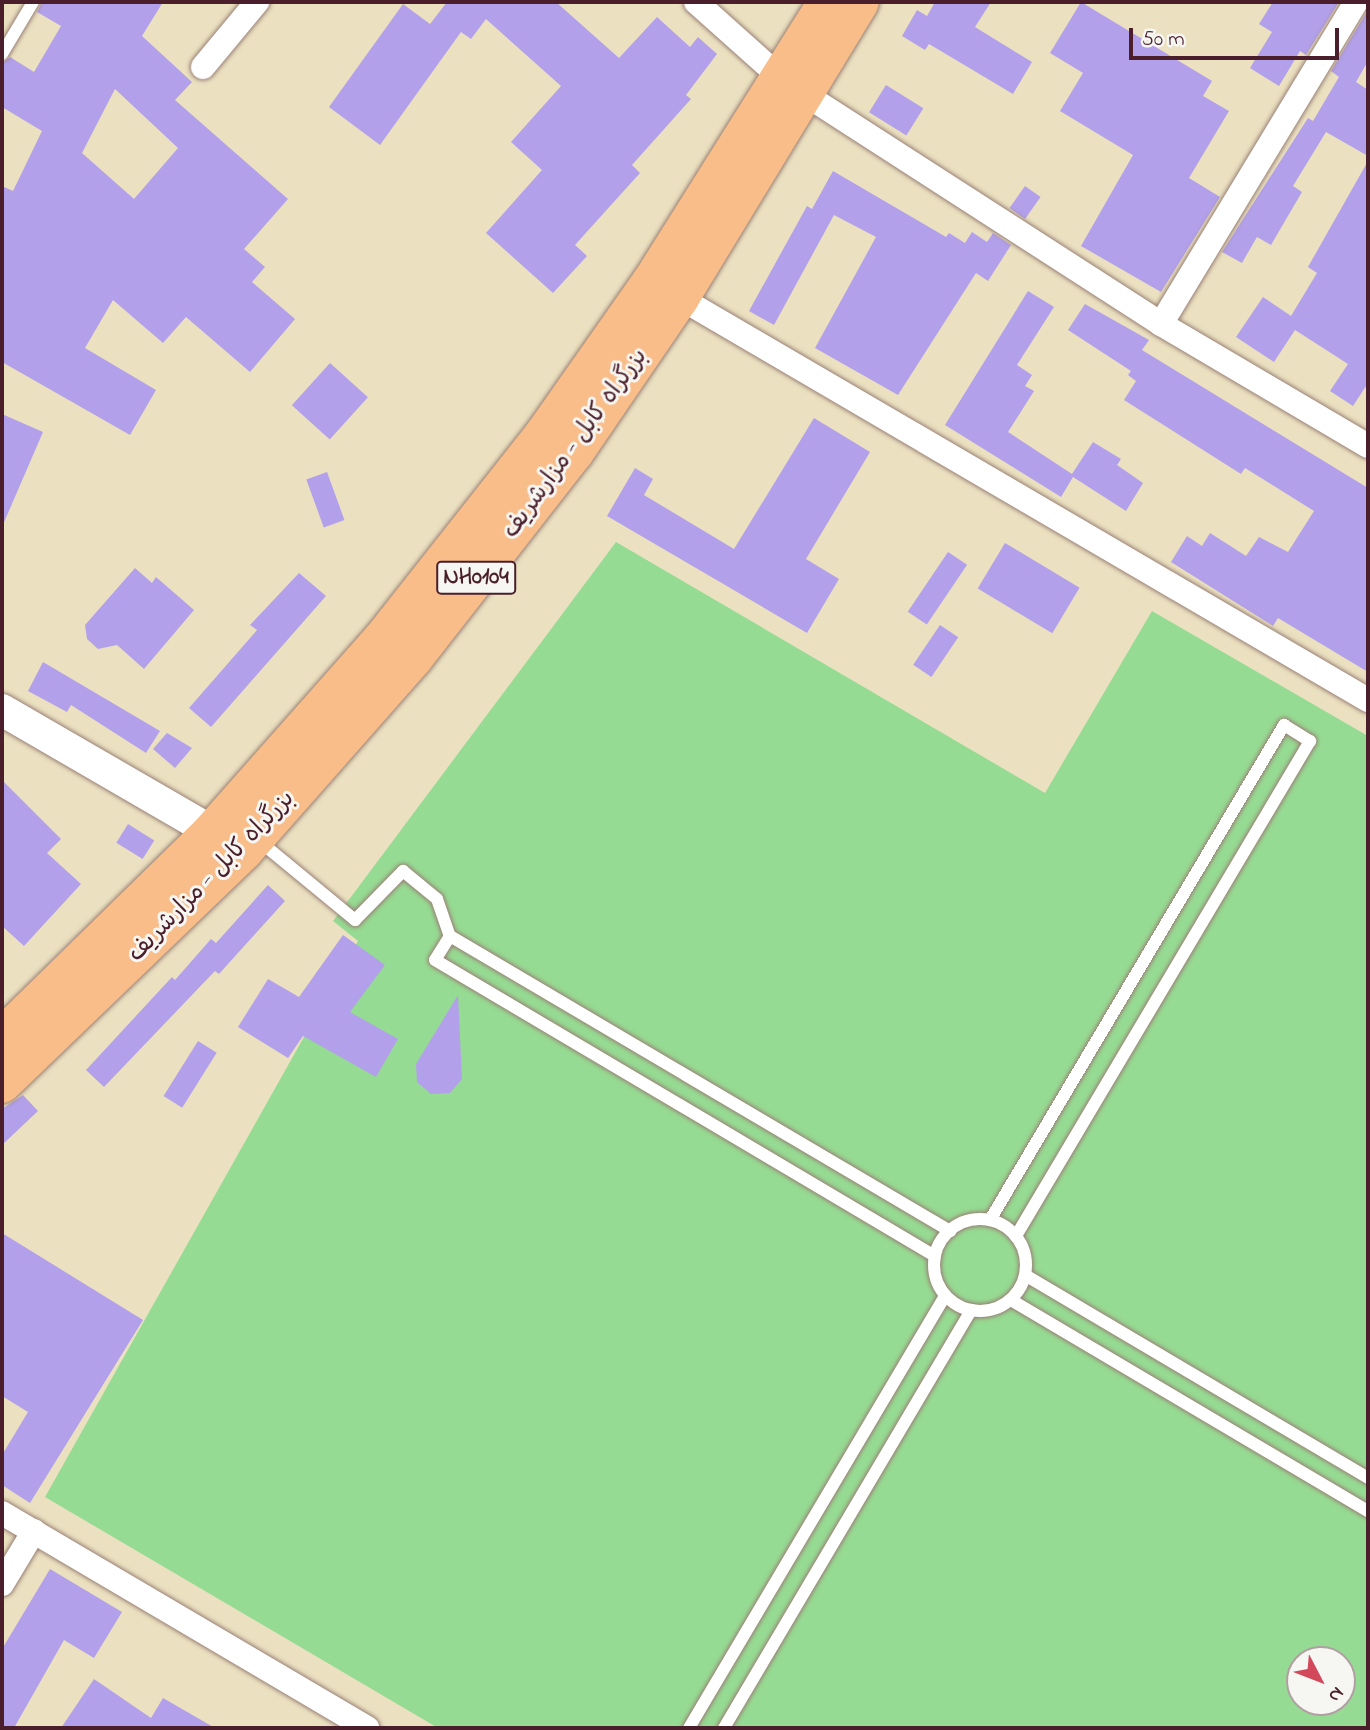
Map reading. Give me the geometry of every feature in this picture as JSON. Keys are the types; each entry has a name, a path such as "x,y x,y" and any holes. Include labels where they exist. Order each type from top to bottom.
{"highway":[{"name":"بزرگراه کابل - مزارشریف","path":"2,1084 249,844 422,647 575,452 680,298 794,87 827,2"},
{"name":"بزرگراه کابل - مزارشریف","path":"2,1037 212,831 382,639 544,434 651,282 860,2"}],"street":[{"path":"203,67 257,2"},
{"path":"696,2 794,87 1161,324 1366,440"},
{"path":"1161,324 1356,2"},
{"path":"680,298 1368,700"},
{"path":"2,710 212,831 249,844"},
{"path":"2,1513 367,1728"},
{"path":"2,1584 34,1531"}],"lane":[{"path":"2,54 33,2"},
{"path":"990,1220 1284,725 1310,741 1016,1236"},
{"path":"249,844 355,920 403,871 437,899 450,936 950,1231"},
{"path":"450,936 435,960 935,1255"},
{"path":"990,1220 1016,1236 1023,1248 1025,1275 1011,1300 985,1311 971,1310 945,1296 938,1284 935,1255 950,1231 962,1223 990,1220"},
{"path":"1025,1275 1368,1478"},
{"path":"689,1728 945,1296"},
{"path":"1011,1300 1368,1511"},
{"path":"724,1728 971,1310"}],"green space":[{"path":"616,542 1045,793 1152,611 1368,736 1368,1728 438,1728 45,1497 358,941 333,921"}],"building":[{"path":"42,2 163,2 142,36 192,82 175,100 288,199 244,249 265,267 252,282 295,319 250,372 186,317 163,343 113,300 85,348 156,390 130,435 2,362 2,186 13,191 42,131 2,107 2,63 10,57 34,72 61,26 37,12","holes":["115,89 178,148 134,199 82,153"]},
{"path":"447,2 556,2 619,58 657,17 690,47 698,37 717,54 686,95 691,99 632,165 640,173 575,245 587,256 553,293 486,233 542,170 511,142 561,86 486,19 471,39 461,32 380,145 329,107 403,4 430,24"},
{"path":"935,2 991,2 975,27 1032,62 1013,94 929,44 925,50 902,36 917,10 927,16"},
{"path":"1081,2 1212,81 1203,96 1229,111 1189,178 1220,197 1161,292 1081,246 1133,155 1060,111 1083,73 1050,53"},
{"path":"1273,2 1339,2 1306,55 1300,51 1279,86 1250,68 1272,32 1259,24"},
{"path":"1368,10 1368,61 1356,82 1368,90 1368,156 1326,132 1293,186 1302,192 1271,245 1257,237 1242,263 1222,252 1308,118 1313,121 1339,77 1331,71"},
{"path":"886,85 923,108 906,135 869,112"},
{"path":"1368,161 1368,383 1353,406 1330,391 1348,364 1295,330 1274,362 1236,337 1263,297 1291,316 1317,273 1308,267"},
{"path":"833,171 946,237 949,233 965,243 972,232 987,242 993,233 1011,245 988,281 976,273 898,395 815,348 876,237 834,215 774,325 749,311 807,206 812,209"},
{"path":"1025,186 1041,197 1025,219 1010,208"},
{"path":"1028,291 1054,307 1017,365 1032,375 1025,386 1034,391 1008,432 1072,474 1093,442 1121,459 1117,465 1143,483 1126,511 1073,477 1061,497 945,425"},
{"path":"1085,304 1149,340 1142,350 1368,488 1368,672 1278,618 1273,626 1171,562 1187,536 1202,546 1210,533 1246,556 1259,537 1288,552 1314,511 1245,468 1241,474 1124,400 1136,381 1128,375 1131,371 1068,330"},
{"path":"330,363 368,397 330,439 292,405"},
{"path":"2,414 43,432 2,527"},
{"path":"814,418 870,452 806,559 839,579 807,633 607,516 635,468 653,479 644,495 734,549"},
{"path":"327,472 344,520 324,527 306,480"},
{"path":"1005,543 1080,588 1052,633 978,588"},
{"path":"948,552 967,565 927,625 908,612"},
{"path":"135,568 152,583 156,577 194,610 144,669 117,645 98,649 87,639 85,625"},
{"path":"299,573 326,596 211,727 189,708 257,630 250,625"},
{"path":"940,625 958,637 931,677 913,665"},
{"path":"43,662 160,731 146,753 71,705 67,712 28,691"},
{"path":"167,733 192,748 175,768 153,749"},
{"path":"2,780 61,839 47,853 81,884 24,946 2,926"},
{"path":"128,824 154,840 143,859 116,843"},
{"path":"268,885 285,901 219,974 215,971 104,1087 86,1070 172,977 175,980 211,939 216,943"},
{"path":"343,935 385,965 350,1012 398,1039 376,1077 303,1036 288,1058 238,1027 268,979 299,997"},
{"path":"458,995 462,1079 450,1093 431,1094 417,1082 416,1064"},
{"path":"198,1041 217,1053 182,1108 164,1096"},
{"path":"23,1095 38,1111 2,1145 2,1109"},
{"path":"2,1233 143,1320 30,1503 2,1485 2,1455 28,1412 2,1396"},
{"path":"50,1569 122,1612 94,1658 64,1640 14,1728 2,1728 2,1649"},
{"path":"94,1679 151,1718 163,1698 215,1728 61,1728"}]}
